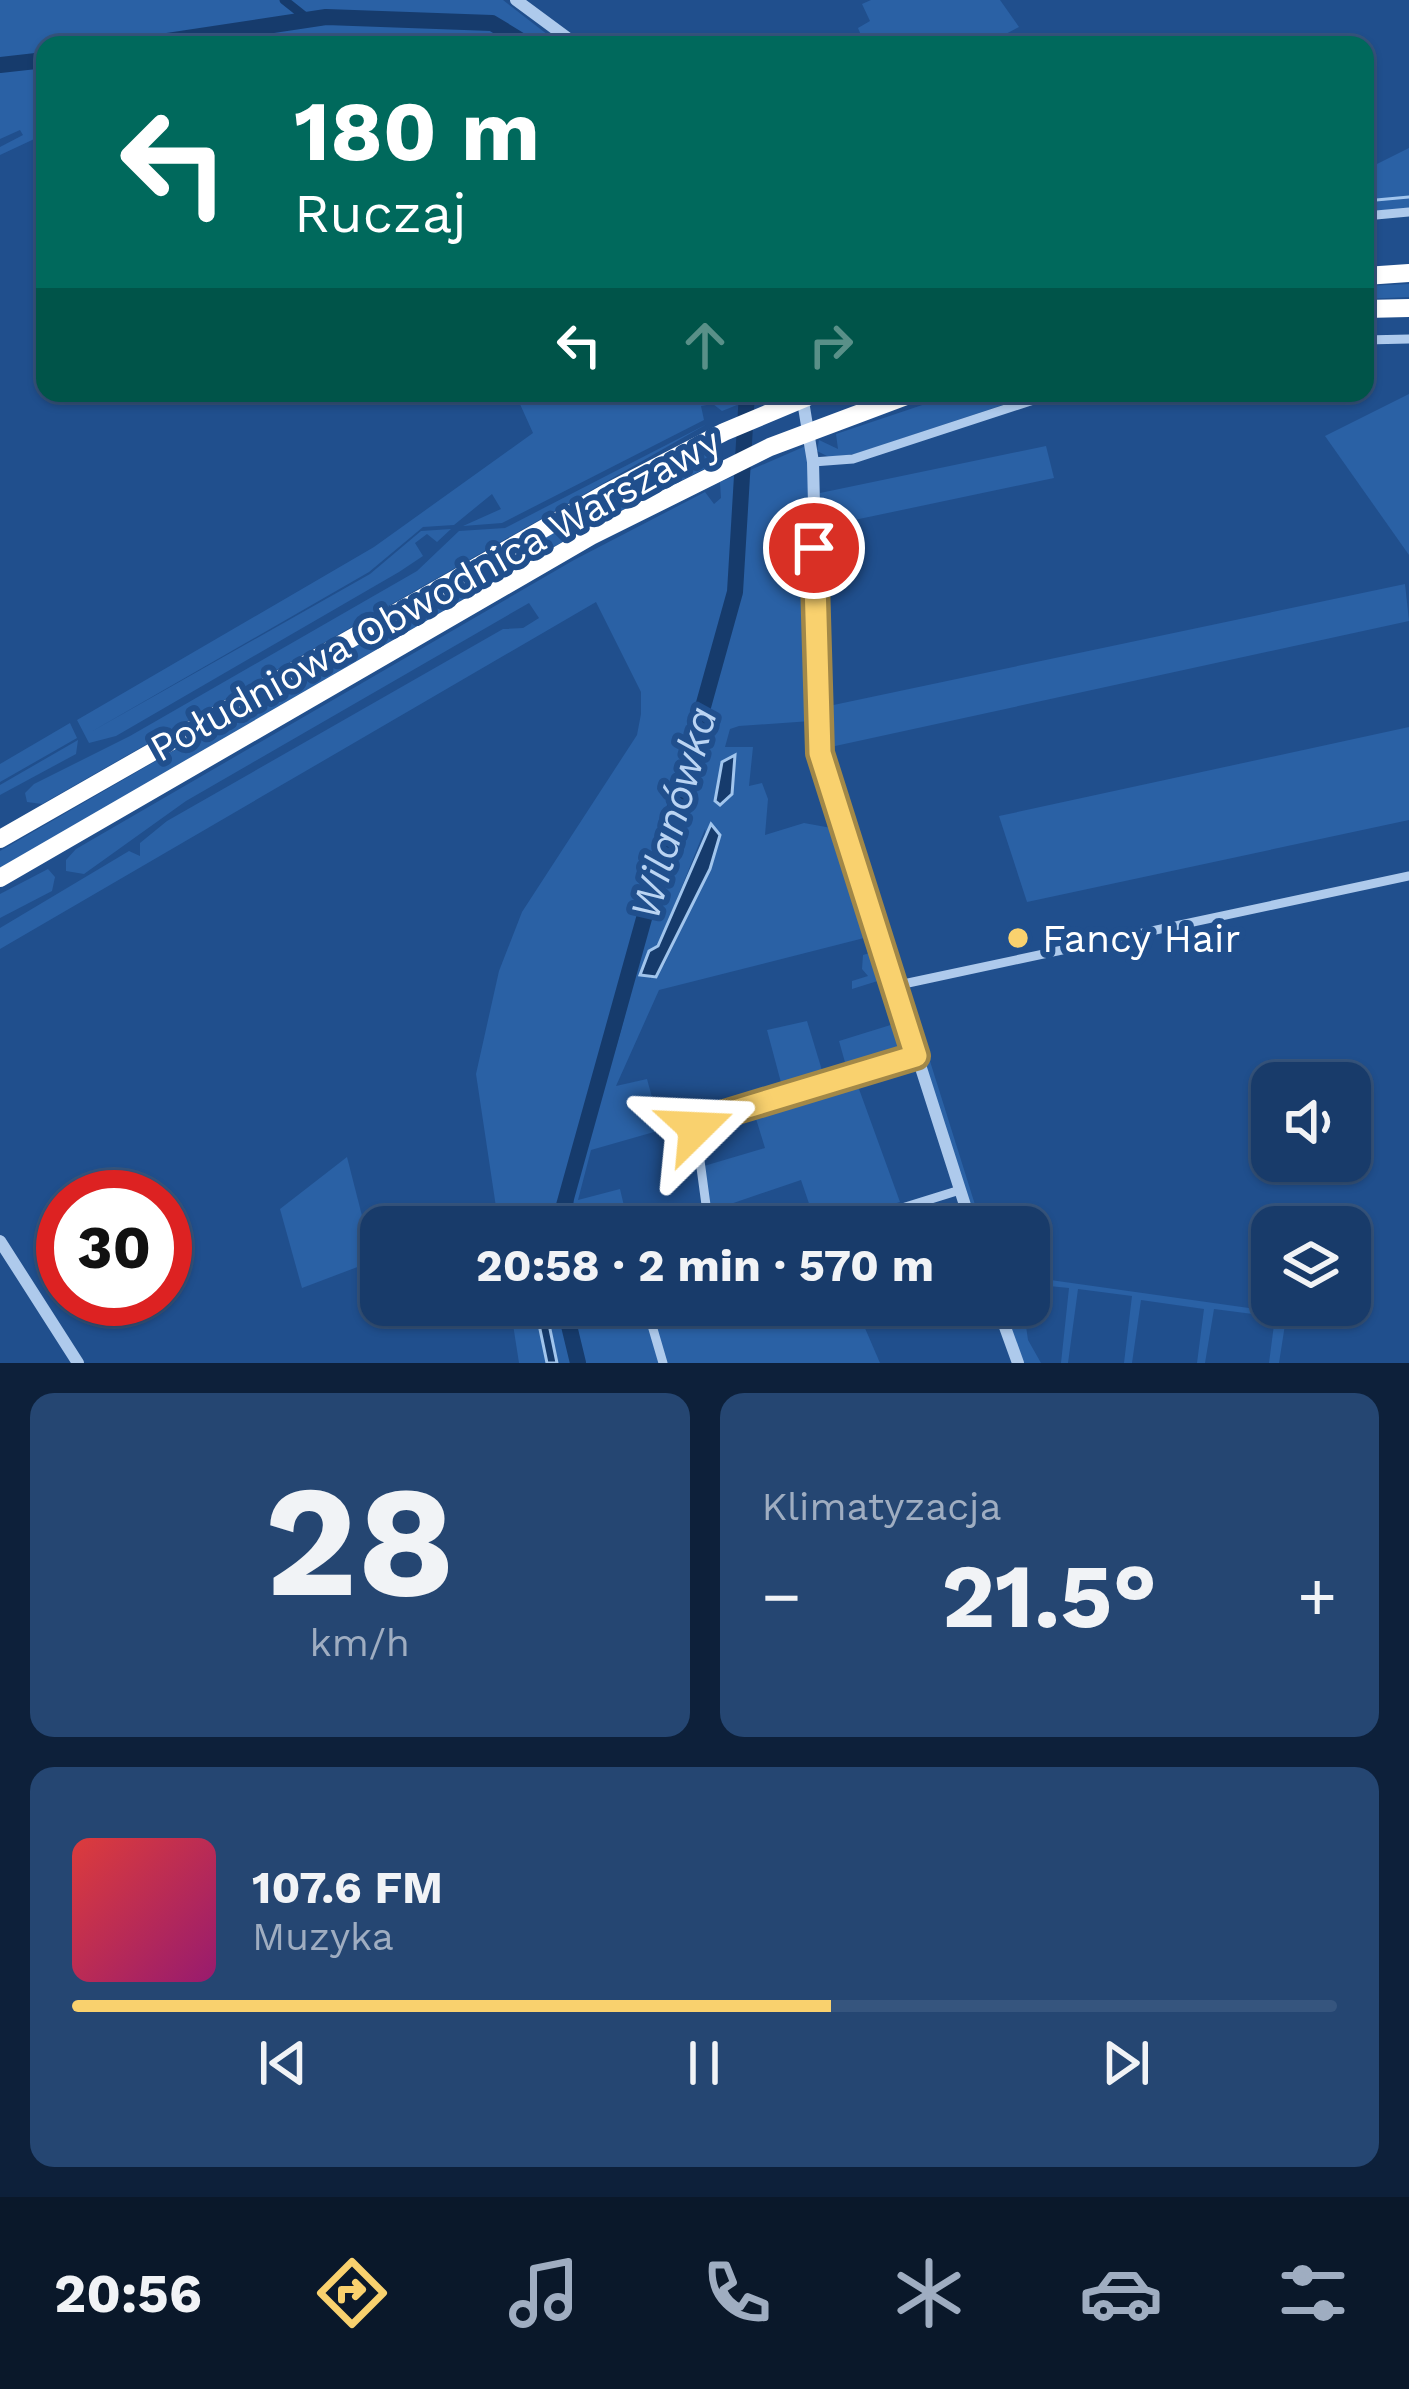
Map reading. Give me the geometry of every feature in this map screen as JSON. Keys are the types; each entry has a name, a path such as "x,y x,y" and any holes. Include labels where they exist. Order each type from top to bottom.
{"highway":[{"path":"1374,276 1409,274"},
{"path":"1374,310 1409,308"},
{"name":"Południowa Obwodnica Warszawy","path":"0,839 607,493 724,432 796,402"},
{"name":"Południowa Obwodnica Warszawy","path":"0,878 591,536 723,468 889,402"}],"street":[{"path":"516,0 565,36"},
{"path":"1374,215 1409,212"},
{"path":"1374,340 1409,339"},
{"path":"803,402 812,462 820,753 965,1206"},
{"path":"812,462 854,459 1028,402"},
{"path":"894,986 1409,876"},
{"path":"706,1206 696,1131 701,1121 916,1056"},
{"path":"909,1206 960,1190"},
{"path":"0,1241 79,1363"},
{"path":"652,1326 663,1363"},
{"path":"1005,1326 1018,1363"}],"shaded area":[{"path":"0,0 503,0 549,36 36,36 36,138 0,155 0,147 23,135 20,130 0,139"},
{"path":"871,0 1000,0 1019,27 1002,36 861,36 858,28 870,21 862,4"},
{"path":"1409,148 1409,208 1374,211 1374,166"},
{"path":"1409,284 1409,297 1374,299 1374,286"},
{"path":"1409,394 1409,555 1325,436"},
{"path":"519,402 742,402 722,411 713,404 701,406 704,420 502,523 463,526 501,509 492,494 454,525 423,527 369,572 89,733 370,574 421,531 451,529 437,542 427,534 415,543 423,556 399,572 116,736 89,743 77,720 374,547 533,433"},
{"path":"931,402 1012,402 855,454 829,457 817,451 819,440 838,449 836,434"},
{"path":"707,424 42,804 27,802 25,793 34,784 130,736 417,571 459,531 505,528"},
{"path":"808,445 811,721 739,726 730,729 725,747 753,747 749,786 762,783 768,799 765,835 804,823 837,829 872,936 659,990 616,1086 647,1079 661,1130 591,1150 578,1200 620,1189 624,1206 574,1206 573,1183 584,1143 578,1140 560,1206 496,1206 476,1074 499,971 522,912 637,735 641,692 596,602 0,949 0,928 129,851 140,856 140,843 167,821 503,629 523,628 539,618 529,603 186,801 84,874 66,871 66,860 76,849 574,560 705,492 714,504 721,498 720,482 739,474 737,513 743,512 748,471","holes":["705,829 710,869 664,965 650,979 649,951 658,946","641,939 622,1027 605,1078 596,1074 634,941"]},
{"path":"1046,446 1054,478 821,527 820,493"},
{"path":"709,451 716,454 712,465 583,530 0,868 0,851 584,514"},
{"path":"1405,584 1409,621 826,748 824,707"},
{"path":"70,723 77,738 0,782 0,764"},
{"path":"1409,727 1409,820 1027,902 999,816"},
{"path":"78,740 76,754 0,795 0,785"},
{"path":"735,755 732,794 720,805 715,801 722,762"},
{"path":"711,824 720,835 710,869 656,977 640,975 649,951 658,946"},
{"path":"48,869 55,877 52,891 0,918 0,894"},
{"path":"876,951 884,979 852,989 852,981 868,976 862,969 863,955"},
{"path":"902,991 908,991 975,1206 969,1206"},
{"path":"807,1021 824,1077 783,1090 767,1030"},
{"path":"897,1023 908,1056 848,1073 839,1041"},
{"path":"855,1078 900,1202 810,1206 801,1180 725,1206 709,1206 704,1166 765,1148 753,1109"},
{"path":"347,1157 360,1208 360,1266 302,1288 280,1209"},
{"path":"1050,1280 1251,1308 1251,1314 1214,1309 1205,1363 1197,1363 1204,1309 1141,1300 1132,1363 1124,1363 1132,1296 1078,1289 1068,1363 1061,1363 1069,1288 1050,1286"},
{"path":"513,1326 539,1326 547,1363 519,1363"},
{"path":"539,1326 549,1326 557,1363 547,1363"},
{"path":"549,1326 564,1326 573,1363 557,1363"},
{"path":"575,1326 649,1326 659,1363 585,1363"},
{"path":"656,1326 864,1326 880,1363 667,1363"},
{"path":"1009,1326 1026,1326 1041,1363 1022,1363"},
{"path":"1274,1326 1285,1326 1279,1363 1269,1363"}],"waterway":[{"path":"284,0 308,19"},
{"name":"Wilanówka","path":"200,36 326,17 492,23 513,36"},
{"name":"Wilanówka","path":"0,65 36,61"},
{"path":"1374,200 1409,197"},
{"name":"Wilanówka","path":"564,1206 735,592 746,402"},
{"name":"Wilanówka","path":"569,1326 578,1363"}],"place":[{"name":"Fancy Hair","path":"1018,938"}],"route":[{"path":"696,1128 701,1121 916,1056 820,753 814,548"}]}
